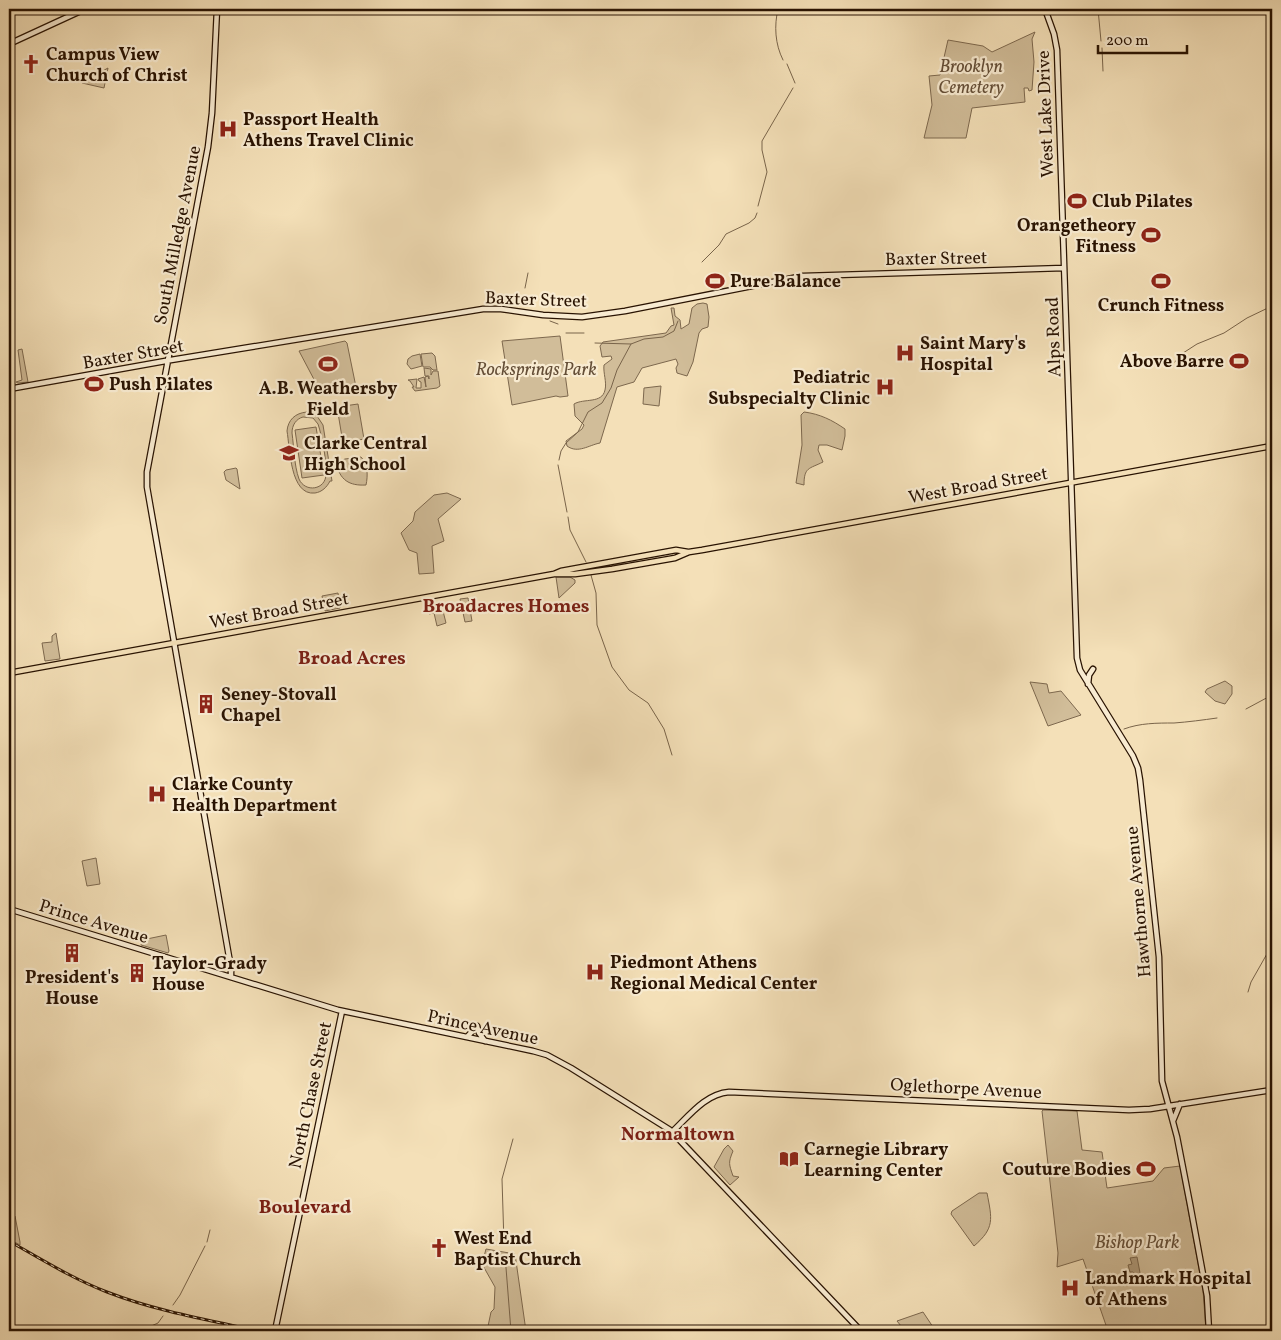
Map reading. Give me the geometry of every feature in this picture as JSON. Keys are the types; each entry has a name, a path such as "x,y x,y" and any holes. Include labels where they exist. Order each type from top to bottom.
{"main road":[{"path":"9,44 85,9"},
{"name":"South Milledge Avenue","path":"217,9 212,114 208,147 148,461 147,478 231,977"},
{"name":"West Lake Drive","path":"1045,9 1054,34 1057,50 1062,190"},
{"name":"Alps Road","path":"1062,190 1071,482"},
{"name":"Baxter Street","path":"9,389 483,309 506,309 560,316 604,314 803,276 1064,268"},
{"name":"West Broad Street","path":"9,673 554,574 575,574 675,558 689,552 1272,446"},
{"name":"Hawthorne Avenue","path":"1071,482 1076,649 1080,668 1088,684 1138,768 1158,954 1162,1081 1167,1106 1177,1138 1206,1289 1209,1331"},
{"path":"1088,684 1089,675 1093,670"},
{"name":"Prince Avenue","path":"9,908 342,1011 539,1052 553,1058 635,1107 672,1132 861,1331"},
{"name":"North Chase Street","path":"275,1330 342,1011"},
{"path":"466,1037 477,1026 479,1033 485,1041"},
{"name":"Oglethorpe Avenue","path":"672,1132 710,1097 730,1092 1129,1110 1150,1109 1272,1090"},
{"path":"1172,1122 1180,1104"}],"green space":[{"name":"Brooklyn Cemetery","path":"1035,32 1032,39 1034,62 1032,90 1029,91 1028,88 1024,88 1025,102 972,108 966,138 924,138 932,105 929,76 940,75 948,40 983,46 992,52"},
{"path":"108,68 104,88 82,83 82,82"},
{"path":"697,304 707,304 708,327 702,329 699,333 693,362 687,376 677,373 676,368 678,364 676,359 642,368 634,382 617,387 600,443 579,449 567,446 566,441 582,429 584,425 575,416 574,404 597,399 605,390 604,365 612,359 611,356 602,357 600,346 603,342 666,333 674,325 671,308 674,308 675,316 680,320 681,329 689,324 692,308"},
{"name":"Rocksprings Park","path":"560,336 568,396 556,396 512,405 502,341"},
{"name":"A.B. Weathersby Field","path":"345,341 356,387 347,391 337,392 327,391 318,387 299,351"},
{"path":"22,349 28,382 18,383 16,382 22,380 18,350"},
{"path":"432,353 435,356 437,370 423,367 421,354"},
{"path":"420,354 422,366 411,369 407,364 408,359"},
{"path":"424,368 431,369 431,375 433,371 438,371 440,386 415,391 408,380 417,379 416,388 421,388 421,382 418,379 424,377 426,387 425,377 428,376 425,376"},
{"path":"661,386 659,406 643,404 644,388"},
{"path":"358,404 364,439 343,443 337,407"},
{"path":"307,412 317,416 323,425 332,481 322,490 315,493 307,492 300,487 296,479 287,431 293,418","holes":["303,417 313,418 318,424 321,435 326,474 323,484 310,488 302,483 297,474 292,430 298,419"]},
{"path":"804,412 821,416 835,423 845,429 845,436 842,450 827,445 819,445 818,450 823,462 808,469 804,485 796,483 802,445 801,415"},
{"path":"316,427 324,475 302,478 295,430"},
{"path":"361,457 367,470 366,485 346,481 340,474 336,463 345,459"},
{"path":"236,468 240,489 226,480 224,472"},
{"path":"447,493 461,499 438,519 444,541 432,546 434,573 419,574 417,553 409,550 401,533 413,521 415,512 434,495"},
{"path":"556,577 570,577 575,580 575,583 559,598"},
{"path":"338,593 340,608 325,611 322,596"},
{"path":"468,598 472,621 465,622 460,599"},
{"path":"447,605 443,611 446,623 437,626 434,613 429,614 427,609"},
{"path":"56,633 60,659 45,661 42,643 52,642 52,636"},
{"path":"1225,681 1232,686 1232,694 1225,704 1215,701 1205,692 1207,689"},
{"path":"1030,682 1047,684 1049,693 1061,691 1081,715 1048,726"},
{"path":"96,858 100,884 87,886 82,861"},
{"path":"166,935 168,953 141,945 142,940"},
{"name":"Bishop Park","path":"1043,1110 1077,1111 1082,1150 1102,1152 1107,1188 1153,1181 1164,1168 1180,1166 1203,1290 1206,1331 1108,1331 1083,1259 1057,1267 1058,1253"},
{"path":"728,1145 733,1151 730,1164 733,1176 739,1177 730,1185 714,1167"},
{"path":"979,1193 987,1193 991,1216 986,1234 974,1246 951,1214 952,1211"},
{"path":"15,1216 20,1245 9,1239 9,1217"},
{"path":"486,1249 515,1254 526,1331 487,1331 491,1312 494,1309 495,1287 482,1264"},
{"path":"923,1312 933,1327 921,1331 905,1331 897,1321"}],"shaded area":[{"path":"1137,1257 1141,1278 1134,1280 1133,1272 1130,1272 1128,1265 1132,1264 1130,1258"}],"waterway":[{"path":"778,9 776,35 778,48 783,60"},
{"path":"1098,9 1101,41"},
{"path":"1102,48 1103,71"},
{"path":"787,64 795,83"},
{"path":"758,206 767,172 762,141 793,88"},
{"path":"702,262 719,245 726,234 749,223 755,218 757,213"},
{"path":"525,288 528,273"},
{"path":"1175,362 1180,355 1197,344 1224,333 1247,318 1272,306"},
{"path":"550,321 558,324"},
{"path":"595,343 631,344 644,339 663,337 674,331 678,321"},
{"path":"566,333 584,333"},
{"path":"559,460 561,451 566,443 578,432 588,412 602,403 631,344"},
{"path":"558,465 567,512"},
{"path":"568,517 570,530 586,562"},
{"path":"589,568 596,593 597,625 612,667 629,690 648,703 664,729 672,755"},
{"path":"1246,709 1272,695"},
{"path":"1124,729 1142,724 1179,723 1217,718"},
{"path":"1248,992 1251,982 1272,945"},
{"path":"504,1243 502,1179 513,1139"},
{"path":"207,1242 210,1230"},
{"path":"173,1305 205,1246"},
{"path":"505,1255 511,1331"},
{"path":"149,1327 158,1323 163,1316"}],"railway":[{"path":"9,1241 82,1281 126,1299 144,1305 259,1331"}],"place":[{"name":"Campus View Church of Christ","path":"31,64"},
{"name":"Passport Health Athens Travel Clinic","path":"228,129"},
{"name":"Club Pilates","path":"1077,201"},
{"name":"Orangetheory Fitness","path":"1151,235"},
{"name":"Pure Balance","path":"715,281"},
{"name":"Crunch Fitness","path":"1161,281"},
{"name":"Saint Mary's Hospital","path":"905,353"},
{"name":"Above Barre","path":"1239,361"},
{"name":"A.B. Weathersby Field","path":"328,364"},
{"name":"Push Pilates","path":"94,384"},
{"name":"Pediatric Subspecialty Clinic","path":"885,387"},
{"name":"Clarke Central High School","path":"289,453"},
{"name":"Seney-Stovall Chapel","path":"206,704"},
{"name":"Clarke County Health Department","path":"157,794"},
{"name":"President's House","path":"72,953"},
{"name":"Piedmont Athens Regional Medical Center","path":"595,972"},
{"name":"Taylor-Grady House","path":"137,973"},
{"name":"Carnegie Library Learning Center","path":"789,1159"},
{"name":"Couture Bodies","path":"1146,1169"},
{"name":"West End Baptist Church","path":"439,1248"},
{"name":"Landmark Hospital of Athens","path":"1070,1288"}],"district":[{"name":"Broadacres Homes","path":"506,605"},
{"name":"Broad Acres","path":"352,657"},
{"name":"Normaltown","path":"678,1133"},
{"name":"Boulevard","path":"305,1206"}]}
